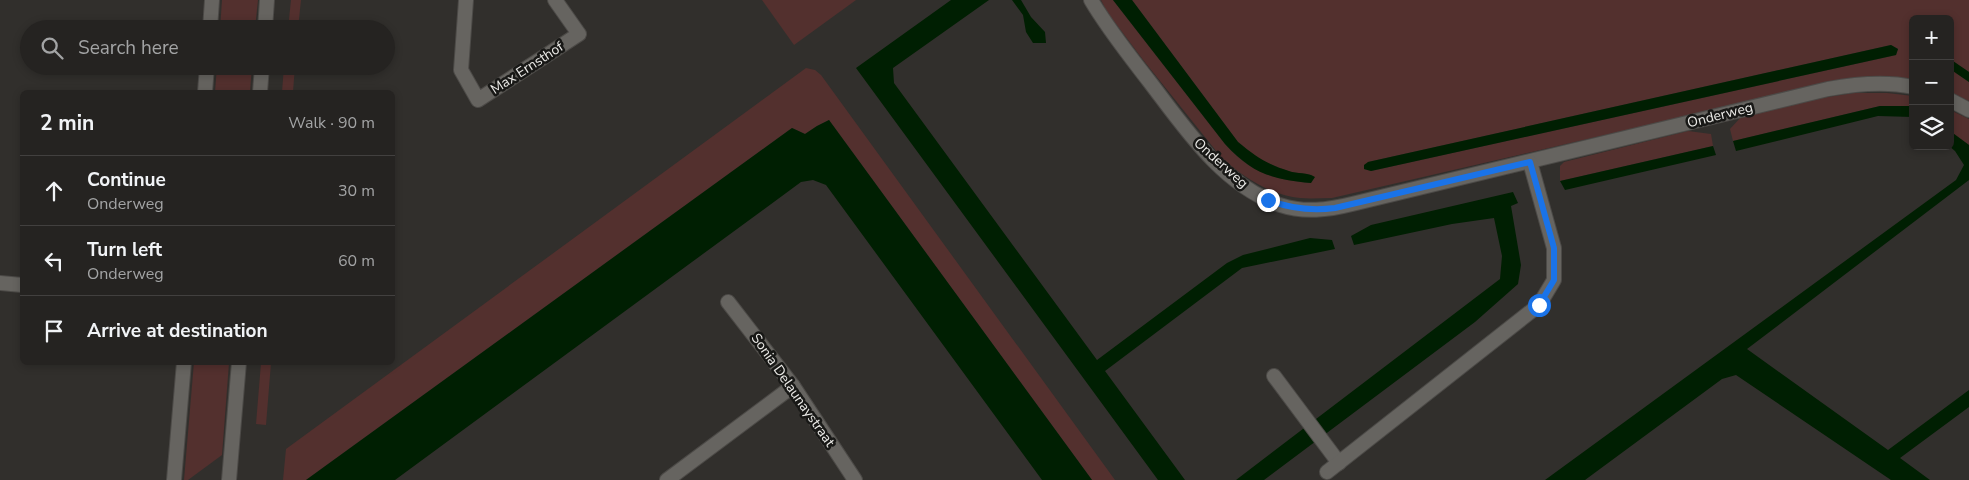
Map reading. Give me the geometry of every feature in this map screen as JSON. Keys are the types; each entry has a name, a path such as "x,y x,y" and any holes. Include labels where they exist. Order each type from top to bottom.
{"street":[{"path":"211,20 212,0"},
{"path":"266,20 267,0"},
{"name":"Max Ernsthof","path":"466,0 461,70 478,100 578,34 555,0"},
{"name":"Onderweg","path":"1091,0 1121,45 1197,143 1213,160 1244,186 1268,200 1282,206 1306,210 1335,208 1828,89 1844,86 1882,84 1909,87"},
{"path":"205,90 206,75"},
{"path":"260,90 261,75"},
{"path":"1954,102 1969,110"},
{"path":"1327,472 1539,305 1554,280 1554,248 1530,162"},
{"path":"0,283 20,285"},
{"name":"Sonia Delaunaystraat","path":"728,302 793,386 855,480"},
{"path":"174,480 184,365"},
{"path":"230,480 239,365"},
{"path":"1274,376 1339,463"},
{"path":"667,480 793,386"}],"shaded area":[{"path":"222,0 258,0 256,20 221,20"},
{"path":"291,0 301,0 299,20 289,20"},
{"path":"762,0 856,0 794,45"},
{"path":"951,0 989,0 893,68 894,83 1097,360 1227,263 1243,255 1310,238 1332,240 1335,249 1242,268 1105,371 1185,480 1158,480 856,68"},
{"path":"1012,0 1021,0 1031,17 1045,32 1046,43 1033,43 1026,32 1023,15"},
{"path":"1101,0 1113,0 1225,144 1244,162 1274,177 1311,183 1312,175 1290,172 1260,160 1238,142 1132,0 1969,0 1969,72 1954,62 1954,15 1909,15 1909,79 1880,76 1847,79 1332,198 1289,196 1268,189 1247,178 1221,157 1107,12","holes":["1891,45 1898,49 1896,55 1371,171 1364,169 1368,162"]},
{"path":"1113,0 1132,0 1238,142 1268,163 1292,172 1309,174 1315,177 1311,183 1274,177 1254,168 1235,154 1225,144"},
{"path":"1891,45 1898,49 1896,55 1371,171 1364,169 1364,165 1368,162"},
{"path":"1954,62 1969,72 1969,82 1954,72"},
{"path":"806,68 815,70 821,75 1115,480 1092,480 829,120 805,134 792,128 306,480 283,480 286,449"},
{"path":"1954,72 1969,82 1969,101 1954,94"},
{"path":"216,75 251,75 250,90 215,90"},
{"path":"283,75 294,75 293,90 282,90"},
{"path":"1854,93 1887,93 1909,96 1909,107 1880,106 1733,141 1730,129 1741,117 1821,98"},
{"path":"1880,106 1909,106 1909,117 1878,116 1736,151 1733,141"},
{"path":"1954,112 1969,119 1969,145 1954,134"},
{"path":"829,120 1092,480 1042,480 826,185 813,180 801,182 395,480 306,480 792,128 805,134"},
{"path":"1688,131 1711,134 1713,146 1560,181 1560,166 1564,162"},
{"path":"1954,134 1969,145 1969,180 1747,349 1888,450 1969,390 1969,407 1900,458 1930,480 1891,480 1736,375 1722,379 1585,480 1545,480 1956,180 1964,165 1955,151"},
{"path":"1713,146 1716,155 1565,190 1560,181"},
{"path":"1513,192 1518,203 1511,206 1521,265 1518,284 1475,322 1264,480 1236,480 1500,279 1502,256 1494,218 1452,224 1354,245 1351,236 1371,225"},
{"path":"194,365 229,365 222,455 188,480 184,480"},
{"path":"261,365 271,365 266,425 256,424"}],"route":[{"path":"1268,200 1282,206 1306,210 1335,208 1530,162 1554,248 1554,280 1539,305"}]}
